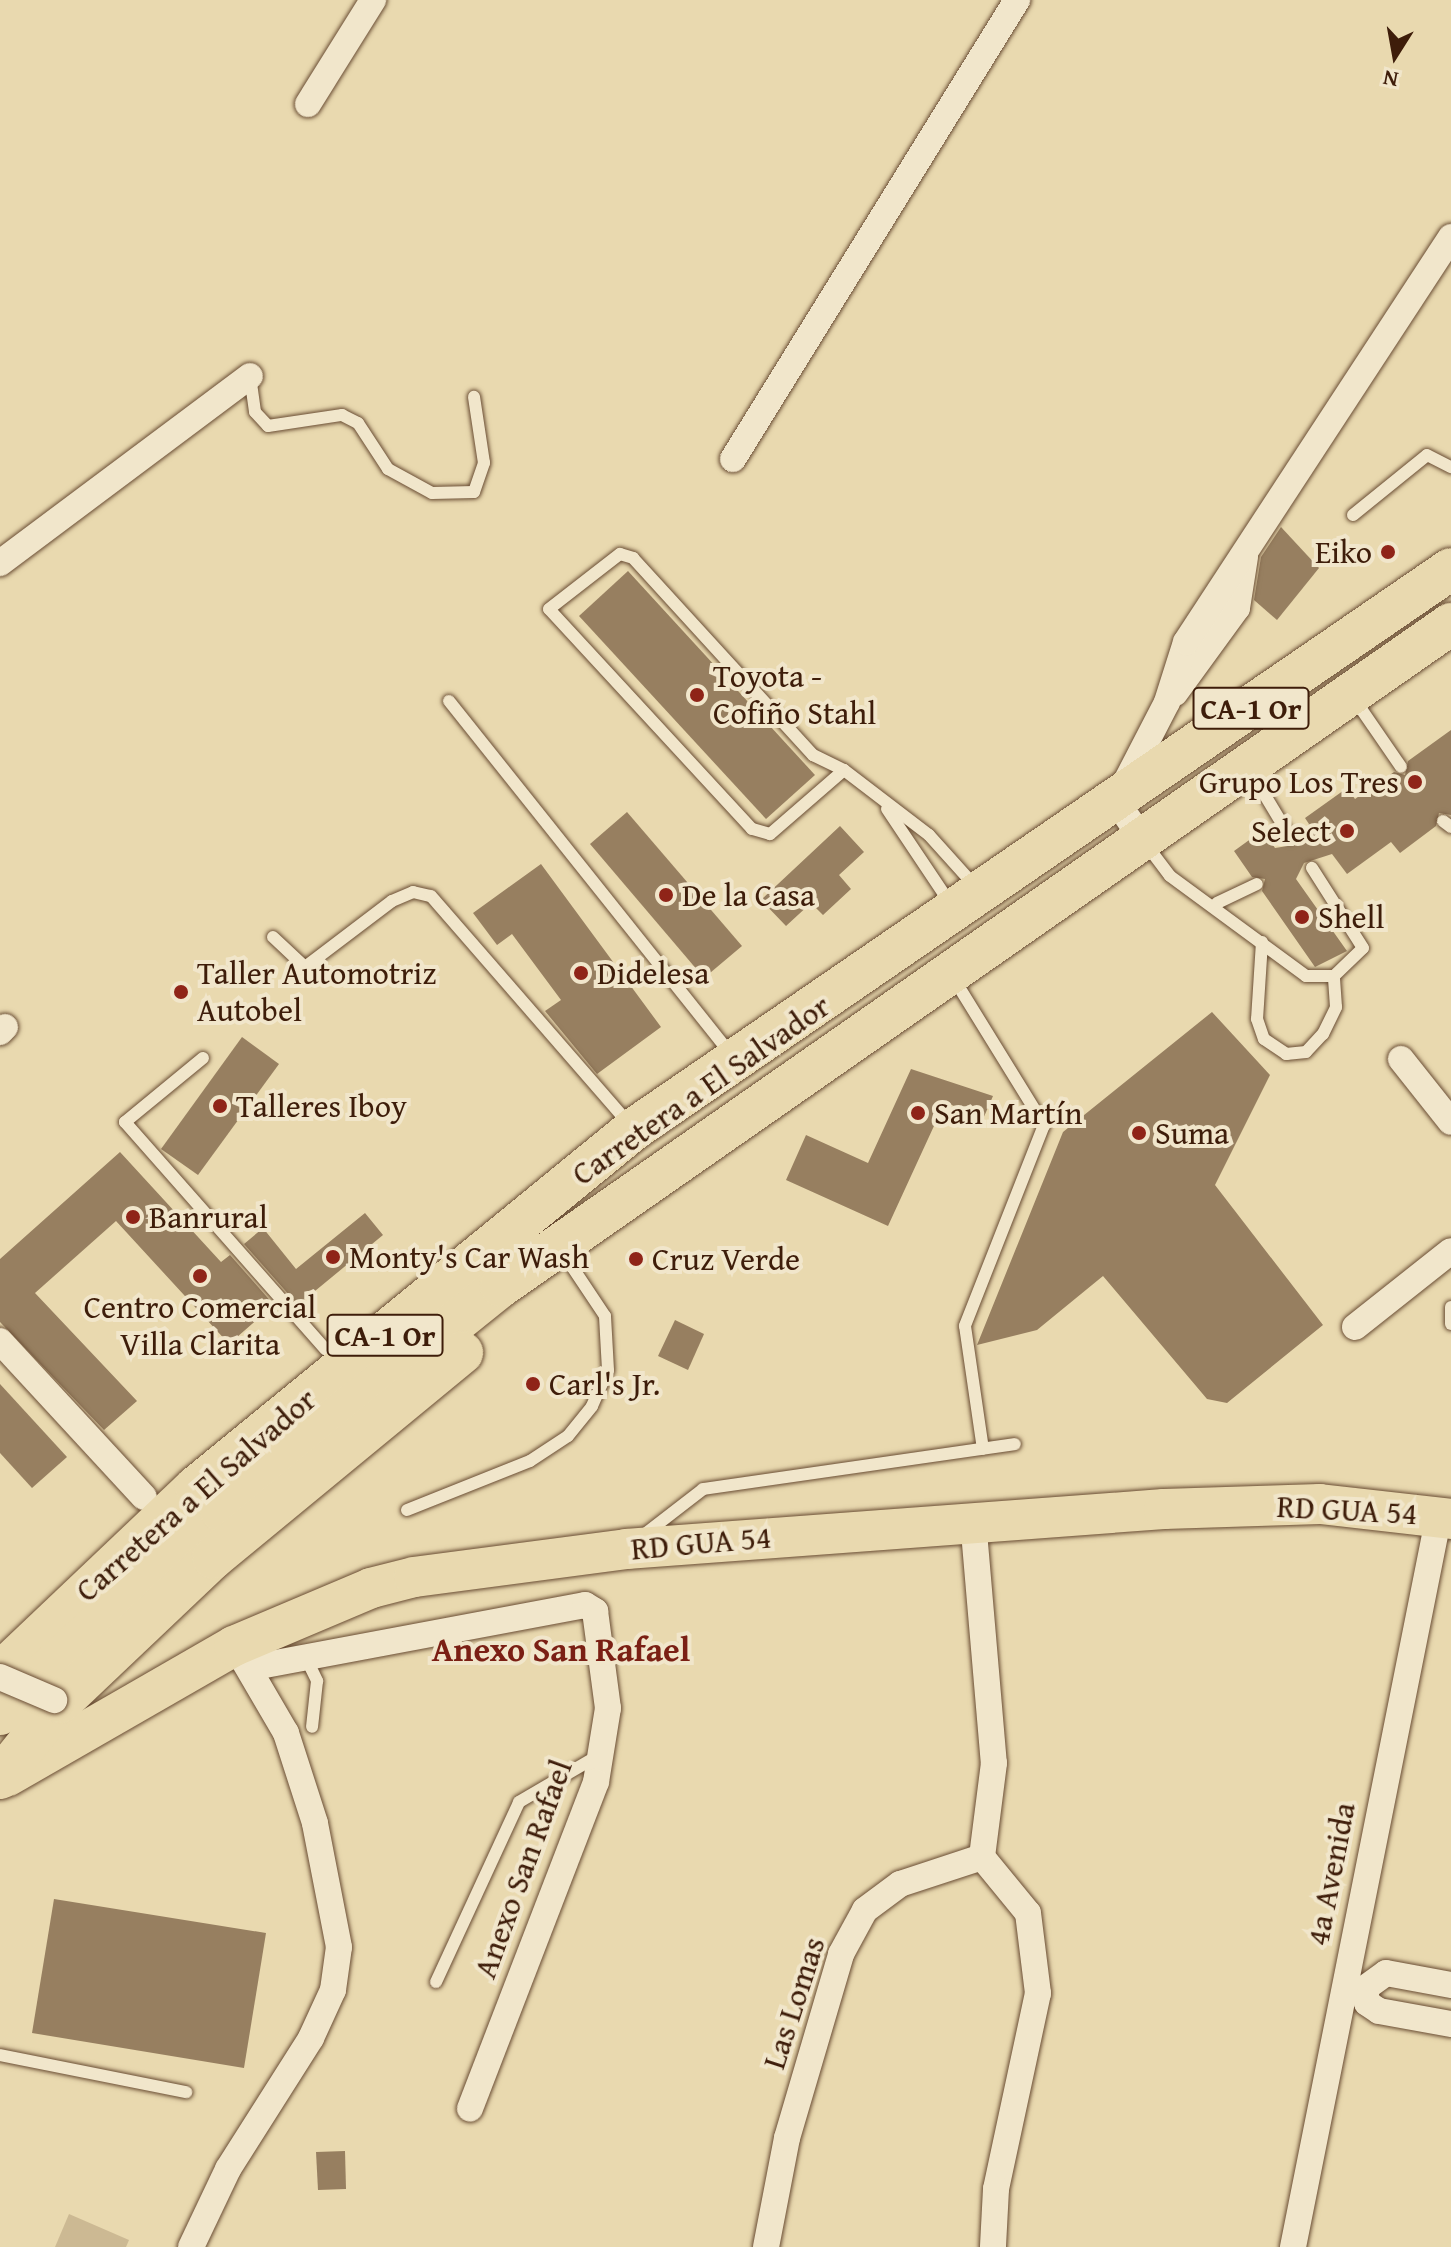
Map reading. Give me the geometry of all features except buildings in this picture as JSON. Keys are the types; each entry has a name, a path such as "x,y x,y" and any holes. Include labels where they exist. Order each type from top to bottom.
{"highway":[{"name":"Carretera a El Salvador","path":"0,1675 196,1487 634,1129 738,1063 1451,569"},
{"path":"1186,805 1168,793 1172,777 1370,640 1385,614"},
{"name":"Carretera a El Salvador","path":"0,1714 286,1457 501,1286 821,1058 1451,624"},
{"path":"738,1063 821,1058 832,1035 1072,873 1080,850 1068,834"},
{"path":"0,1638 144,1497 325,1349 451,1249 634,1129"},
{"path":"0,1780 57,1701 213,1558 457,1357 664,1168"}],"main road":[{"name":"RD GUA 54","path":"0,1780 128,1705 242,1657 371,1588 626,1549 973,1520 1302,1504 1445,1517"}],"street":[{"path":"308,104 373,0"},
{"path":"733,459 1017,0"},
{"path":"1141,837 1116,801 1167,702 1237,608 1246,554 1451,237"},
{"path":"0,563 250,376"},
{"path":"1401,1059 1451,1122"},
{"path":"1355,1327 1451,1251"},
{"path":"0,1341 144,1497"},
{"path":"1302,1504 1402,1520 1417,1533 1401,1692"},
{"name":"4a Avenida","path":"1293,2247 1355,1986 1401,1692 1445,1517"},
{"path":"973,1520 994,1763 982,1857 1028,1913 1038,1993 996,2189 993,2247"},
{"name":"Anexo San Rafael","path":"305,1656 585,1605 595,1611 603,1646 608,1708 601,1754 470,2108"},
{"path":"191,2247 228,2169 311,2038 337,1964 315,1823 286,1733 242,1657 305,1656"},
{"path":"0,1675 57,1701 128,1705"},
{"name":"Las Lomas","path":"766,2247 787,2138 836,1970 865,1910 900,1884 982,1857"},
{"path":"1451,1985 1386,1973 1355,1986 1367,2003 1379,2011 1451,2024"}],"lane":[{"path":"250,376 255,412 268,426 342,415 358,423 388,469 432,493 474,492 484,463 474,397"},
{"path":"1353,515 1427,455 1451,467"},
{"path":"844,770 770,834 752,829 549,609 620,554 633,558 813,755 844,770 885,806 968,902"},
{"path":"1350,692 1401,767"},
{"path":"449,701 738,1063"},
{"path":"1247,766 1290,837"},
{"path":"885,806 929,835 968,902"},
{"path":"1141,837 1170,876 1217,903 1306,976 1334,976 1363,948 1312,868"},
{"path":"1217,903 1257,884"},
{"path":"273,937 305,967 392,901 413,892 431,896 634,1129"},
{"path":"1262,942 1257,1019 1264,1039 1286,1054 1306,1052 1323,1034 1336,1007 1334,976"},
{"path":"948,970 1044,1125 965,1326 983,1449"},
{"path":"203,1058 125,1122 325,1349"},
{"path":"407,1510 530,1461 568,1436 592,1406 608,1370 605,1316 565,1256"},
{"path":"1451,1307 1451,1324"},
{"path":"626,1549 703,1489 1015,1444"},
{"path":"305,1656 317,1681 312,1727"},
{"path":"436,1982 519,1802 601,1754"},
{"path":"0,2055 186,2092"}],"shaded area":[{"path":"69,2214 129,2240 126,2247 55,2247"}],"place":[{"name":"Eiko","path":"1388,552"},
{"name":"Toyota - Cofiño Stahl","path":"697,695"},
{"name":"Grupo Los Tres","path":"1415,782"},
{"name":"Select","path":"1347,831"},
{"name":"De la Casa","path":"666,895"},
{"name":"Shell","path":"1302,917"},
{"name":"Didelesa","path":"581,973"},
{"name":"Taller Automotriz Autobel","path":"181,992"},
{"name":"Talleres Iboy","path":"220,1106"},
{"name":"San Martín","path":"918,1113"},
{"name":"Suma","path":"1139,1133"},
{"name":"Banrural","path":"133,1217"},
{"name":"Monty's Car Wash","path":"333,1257"},
{"name":"Cruz Verde","path":"636,1259"},
{"name":"Centro Comercial Villa Clarita","path":"200,1276"},
{"name":"Carl's Jr.","path":"533,1384"}],"district":[{"name":"Anexo San Rafael","path":"561,1649"}]}
